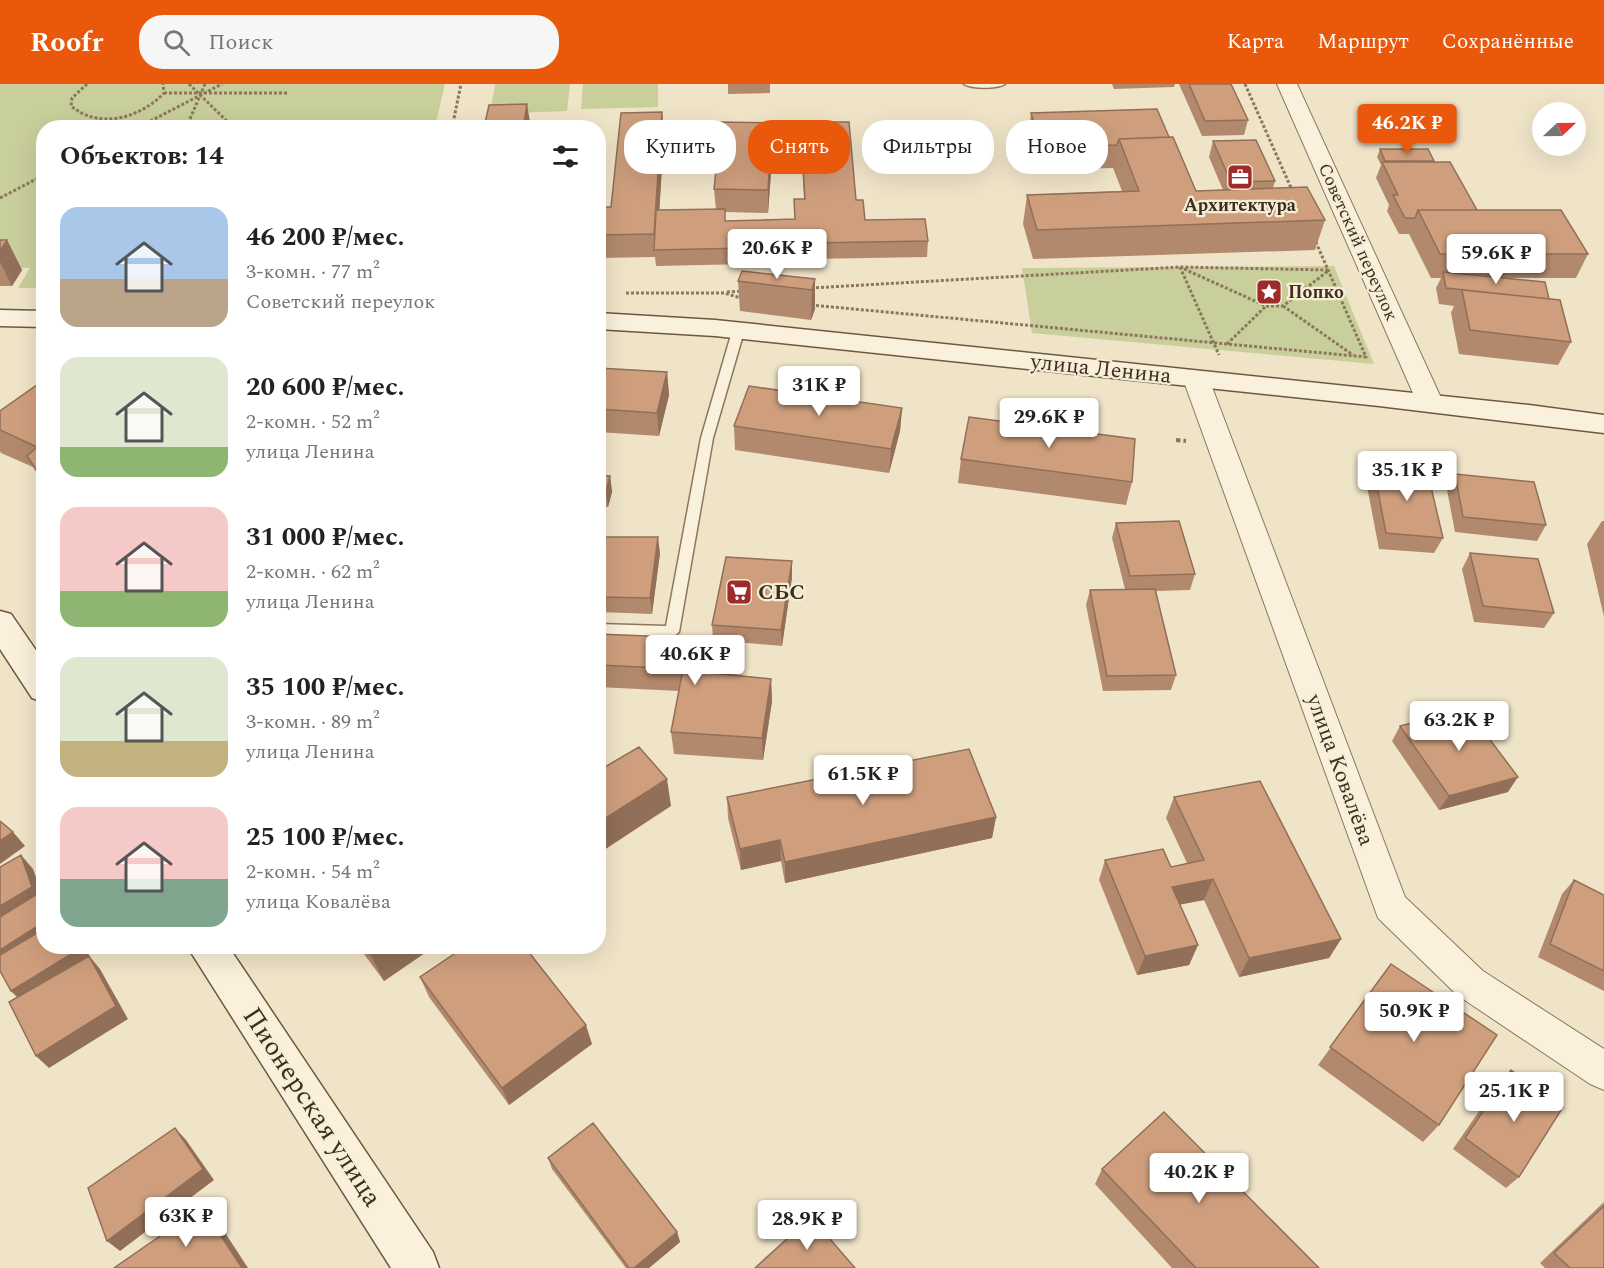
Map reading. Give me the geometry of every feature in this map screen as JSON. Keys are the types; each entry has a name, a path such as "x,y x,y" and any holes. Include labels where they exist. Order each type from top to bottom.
{"main road":[{"path":"0,318 36,319"},
{"name":"улица Ленина","path":"606,321 658,321 739,328 830,341 1196,379 1429,400 1604,424"},
{"path":"0,623 36,677"},
{"name":"Пионерская улица","path":"211,954 417,1268"}],"street":[{"name":"Советский переулок","path":"1287,84 1429,400"},
{"name":"улица Ковалёва","path":"1196,379 1391,907 1470,983 1604,1071"}],"lane":[{"path":"969,84 1000,84"},
{"path":"606,630 672,633 707,438 739,328"}],"path":[{"path":"87,84 72,98 71,106 76,112 101,119 133,114 158,101 164,93 163,84"},
{"path":"189,84 226,120"},
{"path":"189,120 205,84"},
{"path":"152,120 222,84"},
{"path":"454,120 461,84"},
{"path":"1245,84 1296,198"},
{"path":"164,93 200,95 289,93"},
{"path":"0,198 36,179"},
{"path":"810,305 1366,357 1314,239"},
{"path":"806,288 1180,267 1328,270"},
{"path":"1180,267 1266,306 1283,306 1354,356"},
{"path":"1180,267 1214,342"},
{"path":"1283,306 1328,270"},
{"path":"621,293 747,291"},
{"path":"724,292 751,299"},
{"path":"1227,344 1266,306"}],"green space":[{"path":"0,84 445,84 437,120 36,120 36,288 18,288 30,268 0,267"},
{"path":"495,84 570,84 567,111 490,114"},
{"path":"583,84 658,84 658,107 581,109"},
{"path":"1334,266 1374,364 1032,333 1022,268"}],"building":[{"path":"1189,84 1231,84 1248,120 1205,121"},
{"path":"527,104 524,120 486,120 489,105"},
{"path":"1157,109 1169,137 1119,139 1117,145 1108,145 1108,120 1033,120 1031,113"},
{"path":"662,112 661,120 624,120 624,174 658,174 654,234 606,235 606,207 611,207 621,113"},
{"path":"1361,114 1396,114 1404,128 1367,128"},
{"path":"736,122 748,123 748,174 769,174 768,190 714,189 716,174 736,174"},
{"path":"850,133 856,200 863,200 865,220 925,219 928,241 747,244 747,248 654,250 656,210 725,209 725,221 795,219 794,199 805,199 803,174 850,174"},
{"path":"1173,137 1196,191 1307,187 1325,220 1037,230 1027,195 1139,191 1119,139"},
{"path":"1256,140 1275,181 1231,182 1213,141"},
{"path":"1380,149 1428,149 1434,161 1385,161"},
{"path":"1382,162 1450,162 1477,210 1418,210 1415,218 1405,218 1393,195 1398,195"},
{"path":"1418,210 1561,210 1588,254 1440,254"},
{"path":"0,240 7,240 0,251"},
{"path":"742,271 815,279 812,290 738,281"},
{"path":"1443,272 1545,282 1549,299 1446,288"},
{"path":"1462,290 1560,300 1571,342 1470,330"},
{"path":"606,368 667,372 657,413 606,410"},
{"path":"36,386 36,447 0,430 0,411"},
{"path":"749,386 902,408 891,449 734,426"},
{"path":"969,417 1135,439 1132,482 961,459"},
{"path":"36,448 36,469 27,456"},
{"path":"1373,465 1427,470 1443,538 1386,533"},
{"path":"1455,474 1534,482 1546,525 1463,517"},
{"path":"606,476 610,476 606,491"},
{"path":"1179,521 1195,574 1130,576 1116,523"},
{"path":"606,537 658,537 650,598 606,597"},
{"path":"1470,553 1538,559 1554,613 1483,606"},
{"path":"726,557 792,561 781,630 712,625"},
{"path":"1155,589 1176,675 1107,676 1090,590"},
{"path":"606,634 697,638 693,671 771,679 762,738 671,732 683,669 606,665"},
{"path":"1467,709 1518,777 1449,796 1400,726"},
{"path":"639,747 667,779 606,818 606,766"},
{"path":"969,749 996,817 785,862 780,840 740,849 727,797"},
{"path":"1260,781 1341,939 1249,958 1213,879 1172,887 1198,945 1145,956 1105,860 1163,849 1171,867 1204,860 1174,797"},
{"path":"0,821 13,832 0,841"},
{"path":"21,855 32,887 0,906 0,867"},
{"path":"1574,880 1604,895 1604,971 1550,944"},
{"path":"36,895 36,927 0,950 0,917"},
{"path":"36,934 36,954 71,954 11,991 0,971 0,955"},
{"path":"454,954 530,954 586,1025 502,1088 420,977"},
{"path":"89,956 116,1006 36,1056 9,1002"},
{"path":"1391,964 1497,1035 1439,1125 1330,1047"},
{"path":"1511,1070 1563,1107 1519,1177 1465,1138"},
{"path":"1164,1112 1319,1268 1196,1268 1102,1169"},
{"path":"593,1123 677,1232 634,1268 629,1268 548,1158"},
{"path":"175,1128 203,1169 107,1241 88,1188"},
{"path":"1604,1206 1604,1268 1570,1268 1554,1253"},
{"path":"202,1207 242,1268 114,1268"},
{"path":"811,1217 855,1268 755,1268"}],"place":[{"name":"Архитектура","path":"1240,177"},
{"name":"Попко","path":"1269,292"},
{"name":"СБС","path":"739,592"}]}
